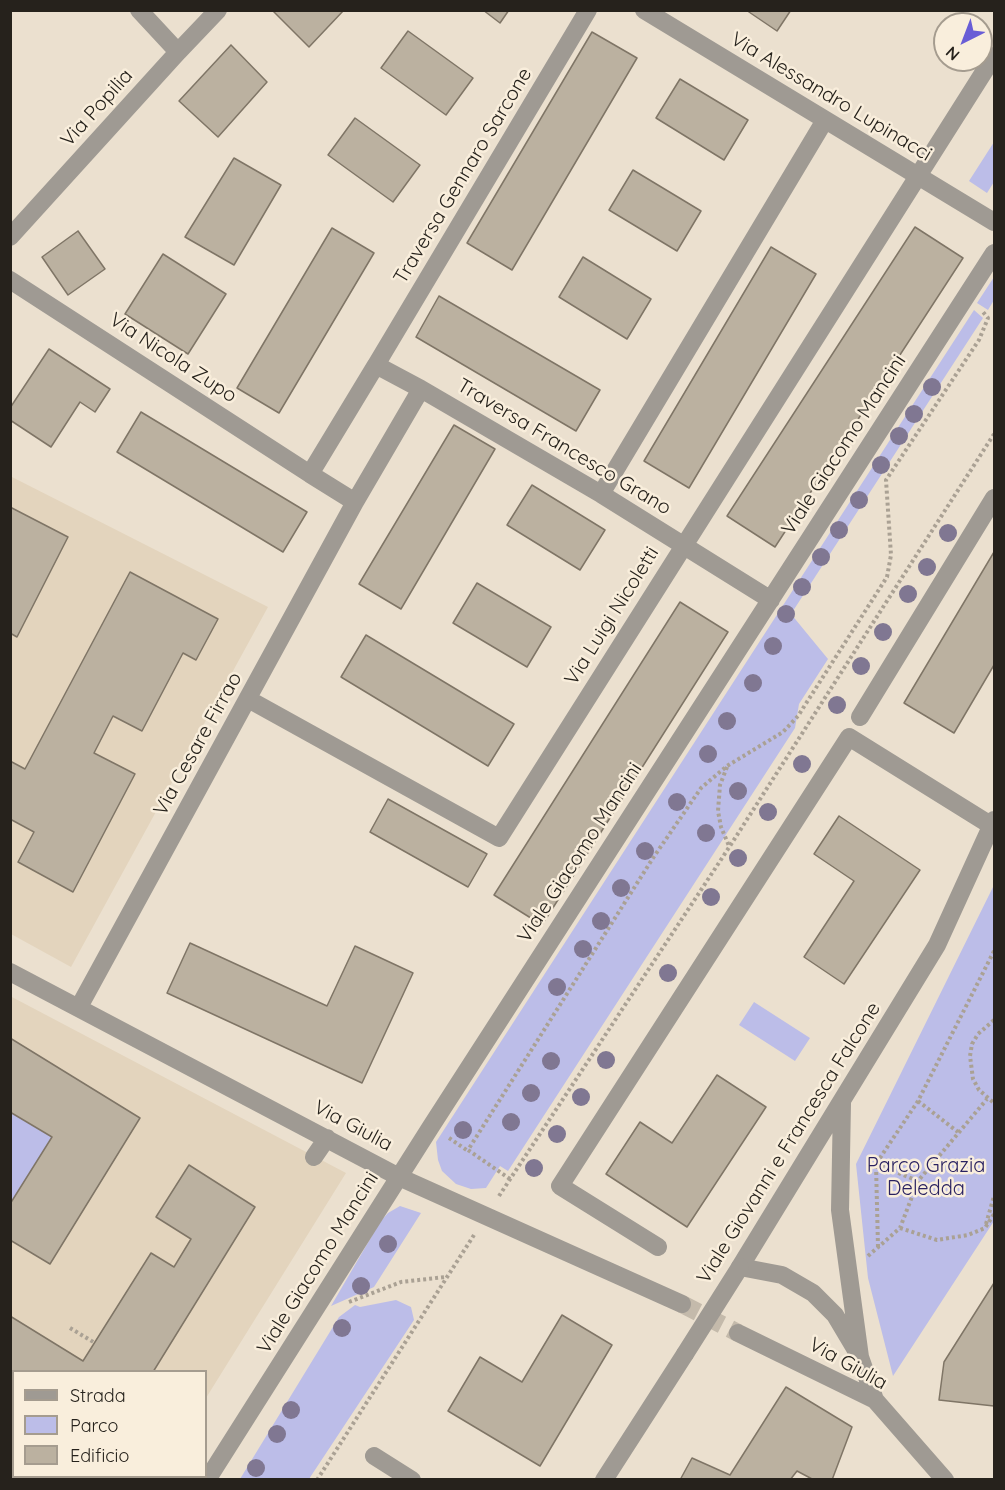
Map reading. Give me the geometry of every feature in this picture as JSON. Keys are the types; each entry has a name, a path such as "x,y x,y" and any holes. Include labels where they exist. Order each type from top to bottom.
{"street":[{"path":"139,10 178,52"},
{"name":"Via Popilia","path":"10,237 219,10"},
{"name":"Traversa Gennaro Sarcone","path":"310,474 588,10"},
{"name":"Via Alessandro Lupinacci","path":"644,10 994,222"},
{"name":"Via Luigi Nicoletti","path":"248,699 499,838 994,56"},
{"path":"601,494 825,120"},
{"name":"Viale Giacomo Mancini","path":"207,1479 399,1176 994,253"},
{"name":"Via Nicola Zupo","path":"10,280 355,502"},
{"name":"Traversa Francesco Grano","path":"376,364 601,494 771,600"},
{"name":"Via Cesare Firrao","path":"79,1007 355,502 421,389"},
{"path":"860,717 994,498"},
{"path":"658,1247 560,1186 849,737 993,823"},
{"name":"Viale Giovanni e Francesca Falcone","path":"604,1479 740,1267 937,945 993,823"},
{"name":"Via Giulia","path":"10,972 399,1176 682,1304"},
{"path":"842,1101 840,1210 860,1357 875,1400"},
{"path":"314,1157 327,1138"},
{"path":"740,1267 782,1275 813,1293 835,1315 860,1357"},
{"name":"Via Giulia","path":"738,1333 875,1400 945,1479"},
{"path":"374,1456 412,1479"}],"path":[{"path":"469,1151 653,858 701,788 727,766 783,732 798,716 887,578 891,555 886,480 972,351 988,318 965,300"},
{"path":"317,1479 446,1276 730,846 994,434"},
{"path":"727,766 720,785 718,811 721,827 730,846"},
{"path":"878,1247 876,1164 918,1101 994,951"},
{"path":"994,1020 978,1034 969,1056 973,1079 978,1090 994,1103"},
{"path":"847,1268 871,1255 900,1228 918,1181 987,1099"},
{"path":"918,1101 958,1132"},
{"path":"441,1133 510,1179"},
{"path":"876,1164 918,1181"},
{"path":"985,1228 994,1196"},
{"path":"900,1228 937,1240 968,1235 985,1228 994,1214"},
{"path":"344,1306 354,1299 401,1282 446,1276"},
{"path":"70,1328 95,1343"}],"shaded area":[{"path":"10,476 268,607 71,967 11,934"},
{"path":"10,996 346,1173 207,1396 207,1370 12,1370 12,1478 154,1479 11,1479"}],"green space":[{"path":"994,142 994,182 987,193 969,181"},
{"path":"994,277 994,300 988,310 977,303"},
{"path":"974,310 983,318 791,614 828,659 799,704 795,728 508,1171 500,1166 486,1188 471,1189 456,1184 442,1171 436,1142"},
{"name":"Parco Grazia Deledda","path":"994,885 994,1221 893,1376 868,1278 856,1164"},
{"path":"754,1002 810,1038 795,1061 739,1025"},
{"path":"11,1112 52,1137 11,1204"},
{"path":"400,1206 421,1213 374,1287 331,1306 380,1222 388,1213"},
{"path":"396,1300 411,1307 414,1320 309,1479 240,1479 339,1317 355,1305 360,1307"}],"building":[{"path":"272,10 344,10 309,47"},
{"path":"483,10 509,10 500,23"},
{"path":"746,10 791,10 777,31"},
{"path":"408,31 473,78 446,115 381,68"},
{"path":"592,32 637,58 512,270 467,243"},
{"path":"231,45 267,82 218,137 179,101"},
{"path":"680,79 748,120 724,160 656,118"},
{"path":"355,118 420,165 393,202 328,155"},
{"path":"234,158 281,185 234,265 185,237"},
{"path":"633,170 701,211 677,251 609,210"},
{"path":"915,227 963,258 775,547 727,516"},
{"path":"332,228 374,253 279,413 237,388"},
{"path":"78,231 105,269 68,295 42,257"},
{"path":"771,247 816,274 689,488 644,461"},
{"path":"163,254 226,294 188,354 125,314"},
{"path":"583,257 651,299 627,339 559,297"},
{"path":"439,296 600,390 576,431 416,337"},
{"path":"49,349 110,389 95,412 80,402 51,447 10,420 10,408"},
{"path":"141,412 307,512 283,552 117,452"},
{"path":"454,425 495,449 401,609 359,584"},
{"path":"532,485 605,530 580,570 507,525"},
{"path":"10,507 68,537 17,637 10,633"},
{"path":"994,552 994,665 954,733 904,703"},
{"path":"130,572 218,619 196,660 183,653 142,731 113,716 94,753 135,774 73,892 18,862 34,832 10,819 10,761 25,769"},
{"path":"477,583 551,627 527,667 453,623"},
{"path":"680,602 728,632 542,925 494,895"},
{"path":"366,635 514,724 488,766 341,677"},
{"path":"388,799 487,854 468,887 370,832"},
{"path":"839,816 920,870 844,984 804,957 854,881 814,854"},
{"path":"190,943 327,1006 355,946 413,973 362,1083 167,993"},
{"path":"10,1038 140,1118 50,1264 10,1240 10,1204 52,1137 10,1112"},
{"path":"717,1075 766,1107 687,1227 606,1174 640,1122 672,1143"},
{"path":"189,1165 255,1207 154,1370 12,1370 12,1402 10,1401 10,1316 83,1361 151,1253 174,1267 191,1239 156,1217"},
{"path":"994,1283 994,1406 939,1400 944,1362"},
{"path":"562,1315 612,1345 540,1466 448,1411 480,1357 522,1382"},
{"path":"786,1387 852,1427 832,1480 814,1480 797,1471 790,1480 680,1480 692,1458 730,1475"},
{"path":"12,1440 12,1478 40,1478 39,1480 10,1480 10,1443"}],"tunnel":[{"path":"682,1304 738,1333"}]}
